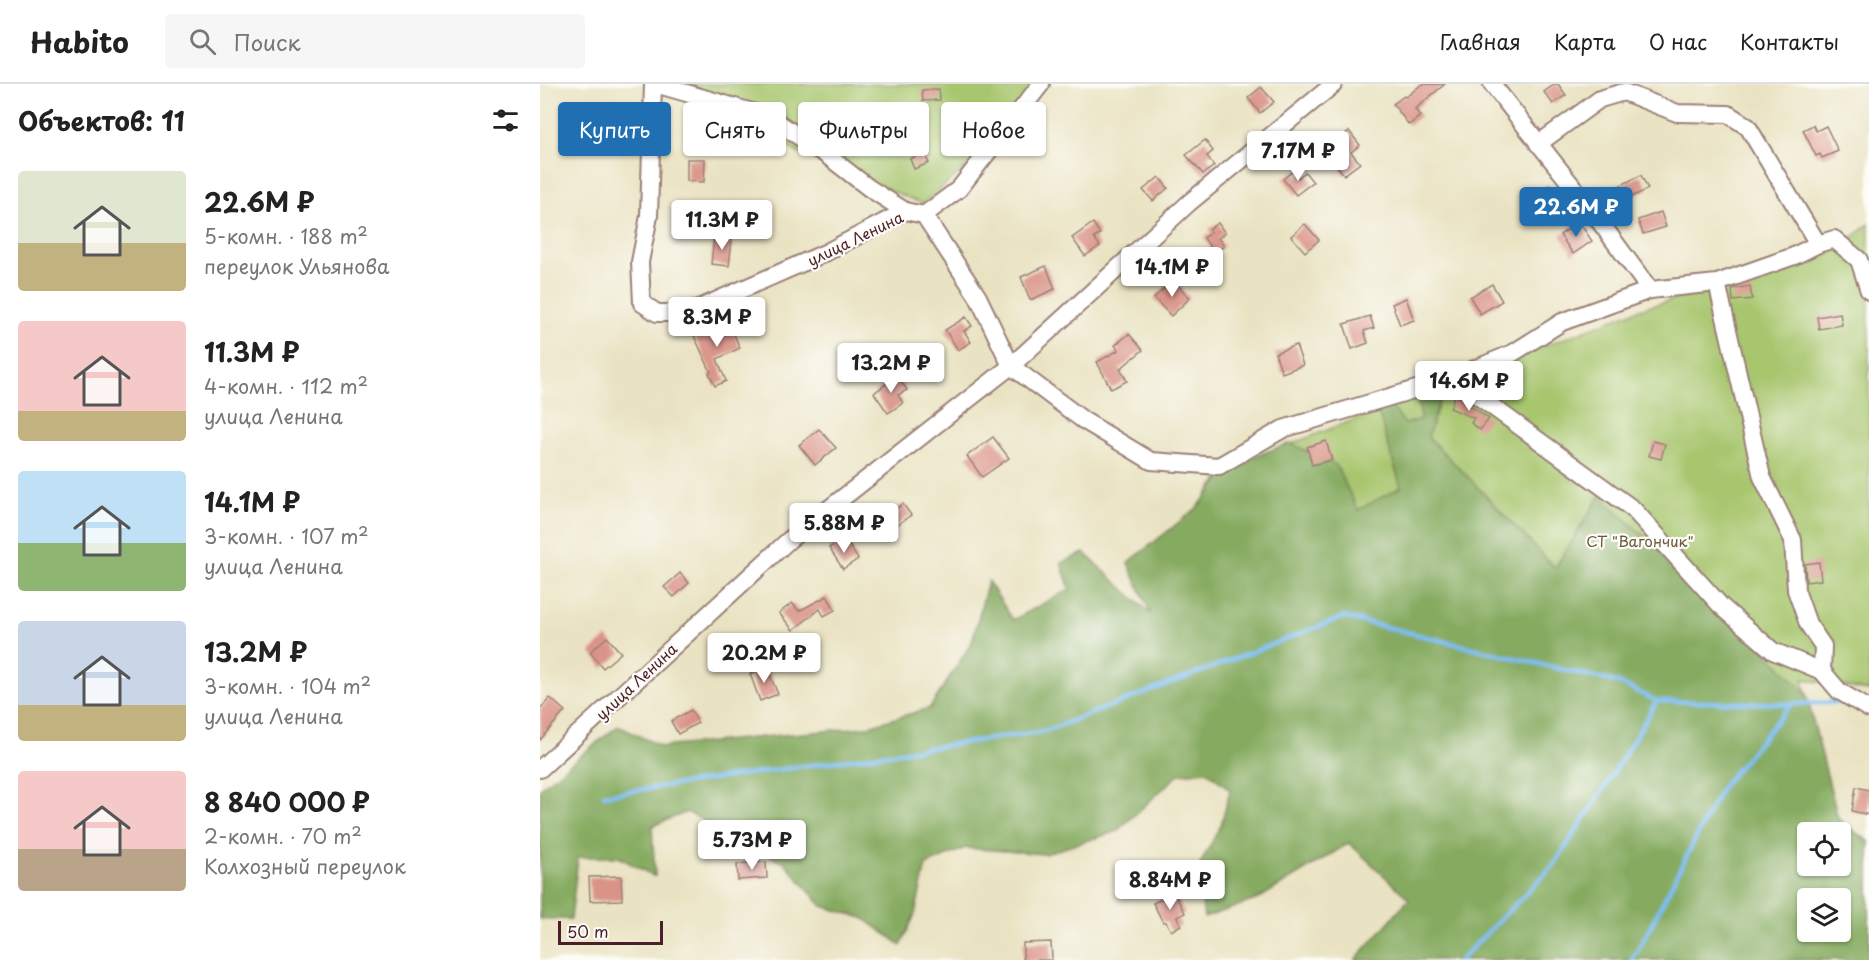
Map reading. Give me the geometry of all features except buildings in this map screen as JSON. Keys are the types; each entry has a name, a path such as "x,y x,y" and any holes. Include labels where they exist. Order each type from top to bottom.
{"street":[{"path":"654,84 770,117 905,211"},
{"name":"улица Ленина","path":"654,84 649,216 640,262 642,303 657,314 688,313 825,253 905,211 924,215 978,297 1011,366"},
{"path":"924,215 959,189 1041,84"},
{"name":"улица Ленина","path":"540,769 789,540 1011,366 1190,202 1334,84"},
{"path":"1492,84 1592,211 1650,290"},
{"path":"1538,144 1600,99 1624,92 1677,113 1728,114 1748,127 1818,244"},
{"path":"1011,366 1083,420 1151,462 1219,466 1282,429 1453,378 1514,353 1562,322 1650,290 1717,282 1794,256 1834,239 1859,260 1869,291"},
{"path":"1717,282 1762,477 1793,540 1796,590 1808,624 1823,646 1822,671"},
{"path":"1453,378 1633,509 1721,606 1773,651 1822,671 1839,691 1869,709"}],"green space":[{"path":"691,84 1039,84 1024,102 941,102 941,156 979,156 923,204 805,156 929,156 929,102 798,102 798,153 786,145 786,102 719,102"},
{"name":"СТ \"Вагончик\"","path":"1869,224 1869,691 1803,679 1834,820 1837,822 1797,822 1797,876 1851,876 1851,830 1869,841 1869,960 1599,960 1154,571 1224,470 1640,309 1817,259 1853,237"},
{"path":"1446,380 1428,437 1555,568 1600,496 1721,606 1806,693 1838,818 1843,822 1797,822 1797,876 1851,876 1851,828 1869,843 1869,960 1355,960 1409,899 1349,843 1258,899 1204,918 1198,868 1221,825 1230,790 1207,771 1179,774 1117,831 1045,854 965,848 926,865 915,914 901,945 863,918 822,906 786,864 687,812 652,826 655,877 619,857 578,857 571,919 540,919 540,788 618,726 662,747 865,727 930,708 972,642 988,581 1013,620 1070,589 1061,563 1084,553 1151,614 1128,563 1198,507 1222,477 1248,459 1290,443 1336,465 1358,510 1401,487 1376,405 1388,402 1405,424 1421,419 1417,392"}],"waterway":[{"path":"604,795 1045,731 1344,617 1619,683 1657,701 1791,704 1845,702"},
{"path":"1460,960 1554,865 1657,701"},
{"path":"1632,960 1722,787 1791,704"}]}
